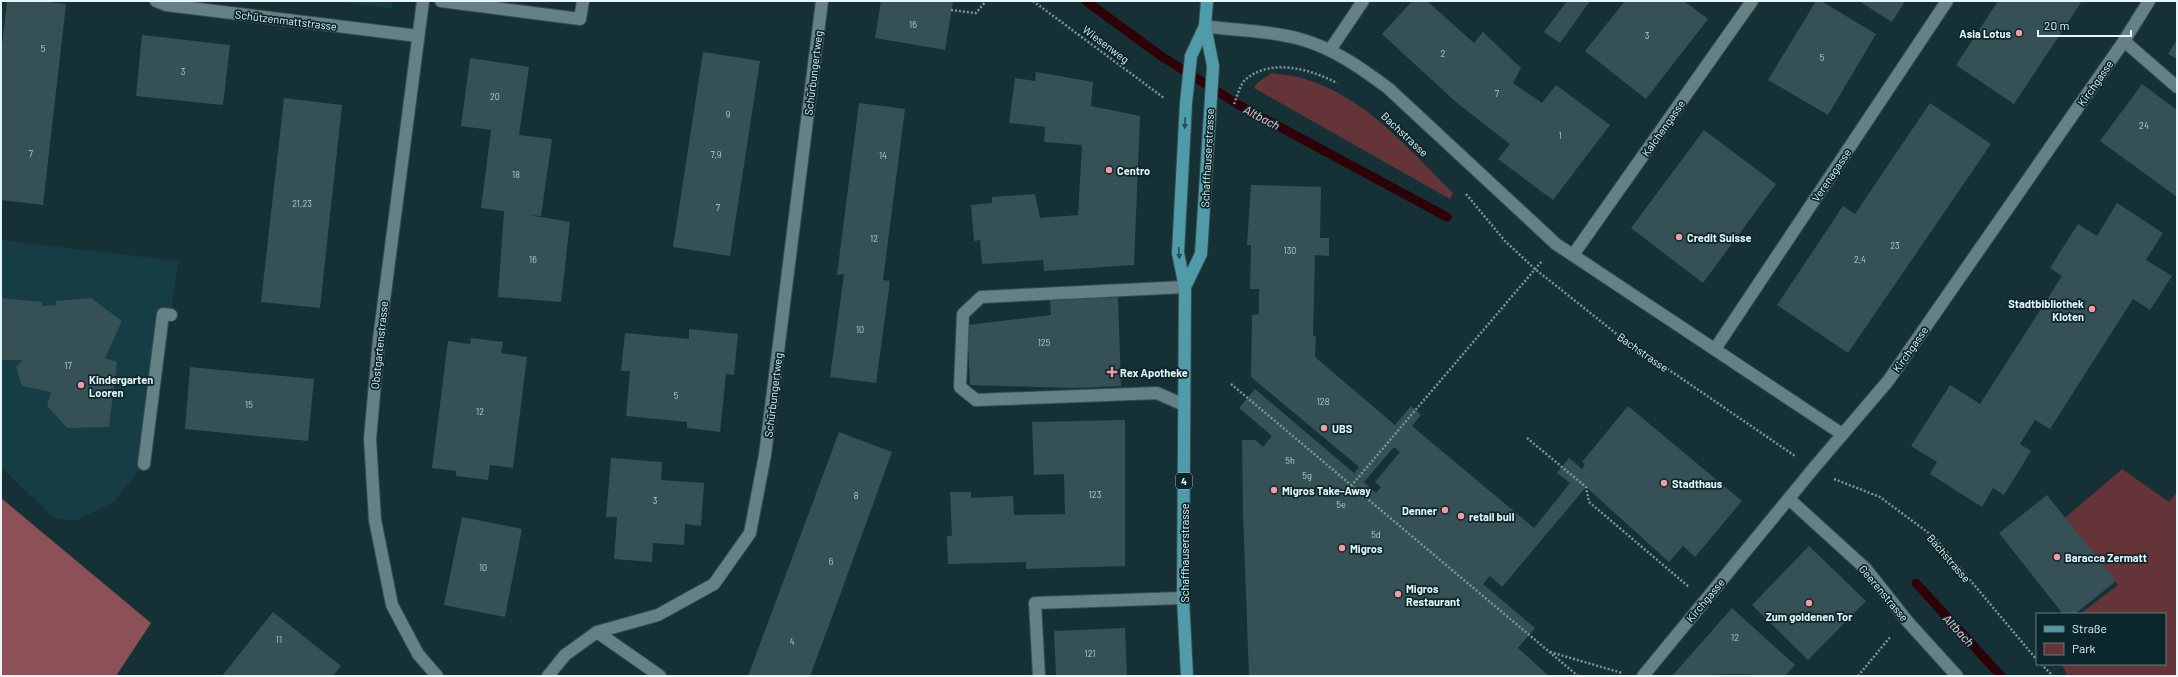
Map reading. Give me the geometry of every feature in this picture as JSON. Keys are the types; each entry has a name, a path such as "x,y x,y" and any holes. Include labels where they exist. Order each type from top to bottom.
{"main road":[{"name":"Schaffhauserstrasse","path":"1185,287 1201,254 1213,66 1205,26 1207,1"},
{"name":"Schaffhauserstrasse","path":"1187,676 1183,598 1185,287 1178,253 1191,56 1205,26"}],"street":[{"name":"Schützenmattstrasse","path":"156,1 166,5 418,36"},
{"name":"Obstgartenstrasse","path":"422,1 379,339 370,439 375,520 392,606 418,654 437,676"},
{"path":"441,1 580,19 583,1"},
{"name":"Schürbungertweg","path":"548,676 565,655 597,632 658,615 714,584 750,533 765,455 822,1"},
{"path":"1330,50 1363,1"},
{"name":"Kalchengasse","path":"1573,255 1752,1"},
{"name":"Verenagasse","path":"1715,349 1947,1"},
{"name":"Kirchgasse","path":"1643,676 1842,434 1888,381 2124,41 2149,1"},
{"name":"Bachstrasse","path":"1205,26 1299,38 1330,50 1360,68 1388,88 1556,244 1842,434"},
{"path":"2124,41 2177,87"},
{"path":"1184,405 1156,393 976,400 960,387 963,314 981,297 1185,287"},
{"path":"144,464 163,314 170,315"},
{"name":"Geerenstrasse","path":"1789,499 1866,569 1908,622 1957,676"},
{"path":"1038,676 1035,603 1183,598"},
{"path":"597,632 660,676"}],"path":[{"path":"951,10 976,13 986,1"},
{"name":"Wiesenweg","path":"1033,1 1168,101"},
{"path":"1233,107 1245,80 1265,69 1294,67 1342,85"},
{"name":"Bachstrasse","path":"1464,192 1505,241 1536,269 1618,335 1813,469 1880,497 1934,537 2036,659"},
{"path":"1351,486 1556,244"},
{"path":"1231,384 1578,676"},
{"path":"1527,438 1586,487 1589,502 1705,601"},
{"path":"1858,676 1895,631"},
{"path":"1548,651 1625,674"},
{"path":"2042,665 2053,676"}],"shaded area":[{"path":"340,1 393,1 392,9"},
{"name":"Kindergarten Looren","path":"1,240 178,261 151,455 113,503 75,521 54,518 1,467"},
{"path":"1,498 151,623 116,676 1,676"}],"green space":[{"path":"1272,73 1301,78 1327,88 1348,99 1367,112 1403,143 1453,193 1450,199 1254,88 1258,82"},
{"path":"2122,469 2169,502 2177,492 2177,676 2067,676 2062,665 2166,665 2166,613 2081,613 2118,585 2065,518"}],"building":[{"path":"7,1 41,1 66,4 43,205 1,200 1,55"},
{"path":"881,1 953,1 945,50 875,38"},
{"path":"1412,1 1427,1 1474,43 1483,32 1521,68 1513,83 1542,103 1556,85 1610,125 1553,200 1498,159 1510,144 1457,103 1382,34"},
{"path":"1567,1 1590,1 1560,43 1544,32"},
{"path":"1625,1 1684,1 1708,19 1646,99 1585,51"},
{"path":"1816,1 1821,1 1876,34 1828,115 1768,80"},
{"path":"1859,1 1905,1 1892,22"},
{"name":"Asia Lotus","path":"1998,1 2082,1 2014,104 1956,65"},
{"path":"142,35 230,45 223,105 136,96"},
{"path":"2177,40 2177,59 2168,54"},
{"path":"703,52 760,61 730,256 673,247"},
{"path":"470,58 529,67 519,135 552,139 541,216 529,215 570,222 561,302 498,297 504,211 481,208 491,130 461,126"},
{"name":"Centro","path":"1036,72 1093,82 1091,106 1140,116 1134,265 1044,271 1043,260 982,264 980,240 974,241 971,205 992,203 992,197 1035,194 1040,218 1078,215 1082,145 1044,142 1045,127 1009,123 1015,78 1035,81"},
{"path":"2142,84 2177,110 2177,197 2100,141"},
{"path":"284,98 342,105 320,308 261,302"},
{"path":"859,103 905,109 883,280 890,281 876,383 830,377 844,274 837,275"},
{"path":"1930,103 1991,144 1848,353 1777,305 1843,206 1855,214"},
{"path":"1704,130 1776,184 1703,283 1631,228"},
{"path":"1251,185 1321,187 1320,238 1329,238 1329,256 1315,255 1313,336 1316,337 1315,357 1395,425 1411,406 1421,415 1412,426 1534,528 1570,483 1557,473 1569,458 1582,469 1585,464 1582,462 1628,406 1742,501 1695,557 1683,546 1669,562 1586,487 1502,587 1490,576 1483,584 1535,628 1518,648 1549,676 1249,676 1242,440 1255,440 1263,447 1272,436 1239,408 1255,389 1354,473 1359,467 1251,377 1252,315 1259,314 1259,289 1250,289 1251,245 1247,245","holes":["1394,447 1400,452 1375,482 1381,487 1376,493 1364,482"]},
{"path":"2117,203 2163,233 2146,260 2172,276 2150,310 2133,299 2050,429 2035,420 2020,444 2031,451 2004,495 1993,488 1982,507 1930,474 1937,462 1911,446 1950,385 1980,404 2062,276 2050,268 2078,224 2097,236"},
{"path":"1118,297 1121,386 1073,388 970,385 967,325 1051,315 1050,300"},
{"name":"Kindergarten Looren","path":"1,298 42,302 42,306 56,305 56,301 91,298 122,321 105,358 117,362 109,427 67,428 47,406 51,392 22,386 16,367 23,360 1,360"},
{"path":"689,329 738,334 734,375 726,374 720,432 687,428 687,422 626,416 630,371 621,371 625,333 689,339"},
{"path":"471,338 503,342 501,353 527,357 513,468 490,465 488,480 456,476 456,471 432,468 448,341 470,344"},
{"path":"190,367 314,379 308,441 185,429"},
{"path":"1125,420 1125,566 1026,569 1026,562 948,564 947,536 952,536 950,492 971,492 971,498 1013,496 1014,515 1065,514 1064,474 1034,475 1032,422"},
{"path":"839,432 892,452 810,676 748,676"},
{"path":"611,458 662,462 661,480 704,483 701,526 685,524 684,545 653,543 652,562 614,559 617,517 606,517"},
{"name":"Baracca Zermatt","path":"2047,495 2116,581 2076,613 2062,613 1999,533"},
{"path":"462,517 522,529 505,617 444,605"},
{"name":"Zum goldenen Tor","path":"1809,546 1866,601 1808,660 1752,605"},
{"path":"1732,608 1795,665 1785,676 1738,674 1672,676"},
{"path":"273,612 341,666 333,676 222,676"},
{"path":"1125,628 1127,676 1056,676 1054,631"}],"waterway":[{"name":"Altbach","path":"1086,1 1161,56 1239,105 1447,217"},
{"name":"Altbach","path":"1916,583 2001,676"}],"place":[{"name":"Asia Lotus","path":"2019,33"},
{"name":"Centro","path":"1109,170"},
{"name":"Credit Suisse","path":"1679,237"},
{"name":"Stadtbibliothek Kloten","path":"2092,309"},
{"name":"Rex Apotheke","path":"1112,372"},
{"name":"Kindergarten Looren","path":"81,385"},
{"name":"UBS","path":"1324,428"},
{"name":"Stadthaus","path":"1664,483"},
{"name":"Migros Take-Away","path":"1274,490"},
{"name":"Denner","path":"1445,510"},
{"name":"retail buil","path":"1461,516"},
{"name":"Migros","path":"1342,548"},
{"name":"Baracca Zermatt","path":"2057,557"},
{"name":"Migros Restaurant","path":"1398,594"},
{"name":"Zum goldenen Tor","path":"1809,603"}]}
